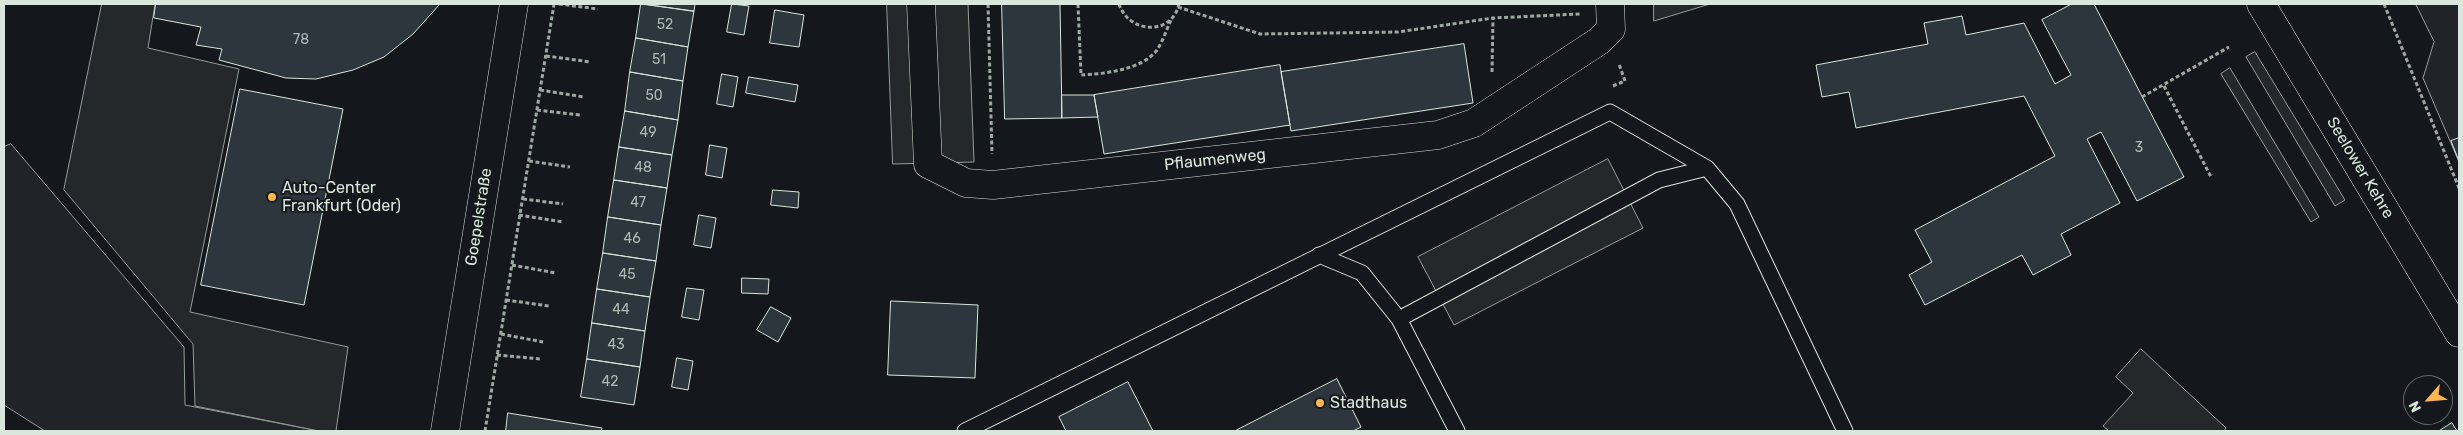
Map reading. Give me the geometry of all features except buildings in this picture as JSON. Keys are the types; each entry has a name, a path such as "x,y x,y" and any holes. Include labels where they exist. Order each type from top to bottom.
{"street":[{"name":"Goepelstraße","path":"445,431 514,4"},
{"name":"Pflaumenweg","path":"921,4 928,164 966,183 992,185 1438,135 1474,123 1599,41 1611,29 1610,8"},
{"name":"Seelower Kehre","path":"2261,4 2459,333"}],"lane":[{"path":"966,431 1610,112 1707,168 1737,204 1845,431"},
{"path":"1399,319 1659,180 1707,168"},
{"path":"1319,255 1362,273 1399,319 1457,431"}],"path":[{"path":"485,431 554,4"},
{"path":"558,4 598,9"},
{"path":"988,4 992,185"},
{"path":"1078,4 1081,75 1111,74 1136,64 1156,51 1179,5 1260,34 1398,32 1493,18 1610,8"},
{"path":"1119,4 1127,18 1134,24 1144,27 1164,24 1172,18"},
{"path":"2384,4 2459,188"},
{"path":"1491,113 1493,18"},
{"path":"2142,97 2229,48"},
{"path":"546,56 591,62"},
{"path":"1610,112 1604,90 1625,81 1618,61 1625,58"},
{"path":"2164,86 2211,177"},
{"path":"540,90 584,97"},
{"path":"537,110 580,115"},
{"path":"529,161 570,167"},
{"path":"523,199 564,204"},
{"path":"519,215 563,222"},
{"path":"512,264 556,272"},
{"path":"506,300 548,306"},
{"path":"500,334 543,342"},
{"path":"497,355 541,359"}],"shaded area":[{"path":"102,4 155,4 148,48 239,69 190,312 348,347 336,431 319,431 195,406 193,344 64,190"},
{"path":"887,4 968,4 974,162 893,164"},
{"path":"1654,4 1710,4 1654,21"},
{"path":"2416,4 2459,4 2459,162 2423,78 2434,42"},
{"path":"2255,52 2345,200 2335,206 2246,57"},
{"path":"2230,68 2319,217 2311,222 2221,74"},
{"path":"11,144 184,347 185,405 319,431 45,431 4,405 4,147"},
{"path":"1608,159 1643,228 1454,325 1418,257"},
{"path":"2141,349 2226,428 2224,431 2109,431 2103,426 2133,393 2116,377"}],"place":[{"name":"Auto-Center Frankfurt (Oder)","path":"272,197"},
{"name":"Stadthaus","path":"1320,403"}]}
